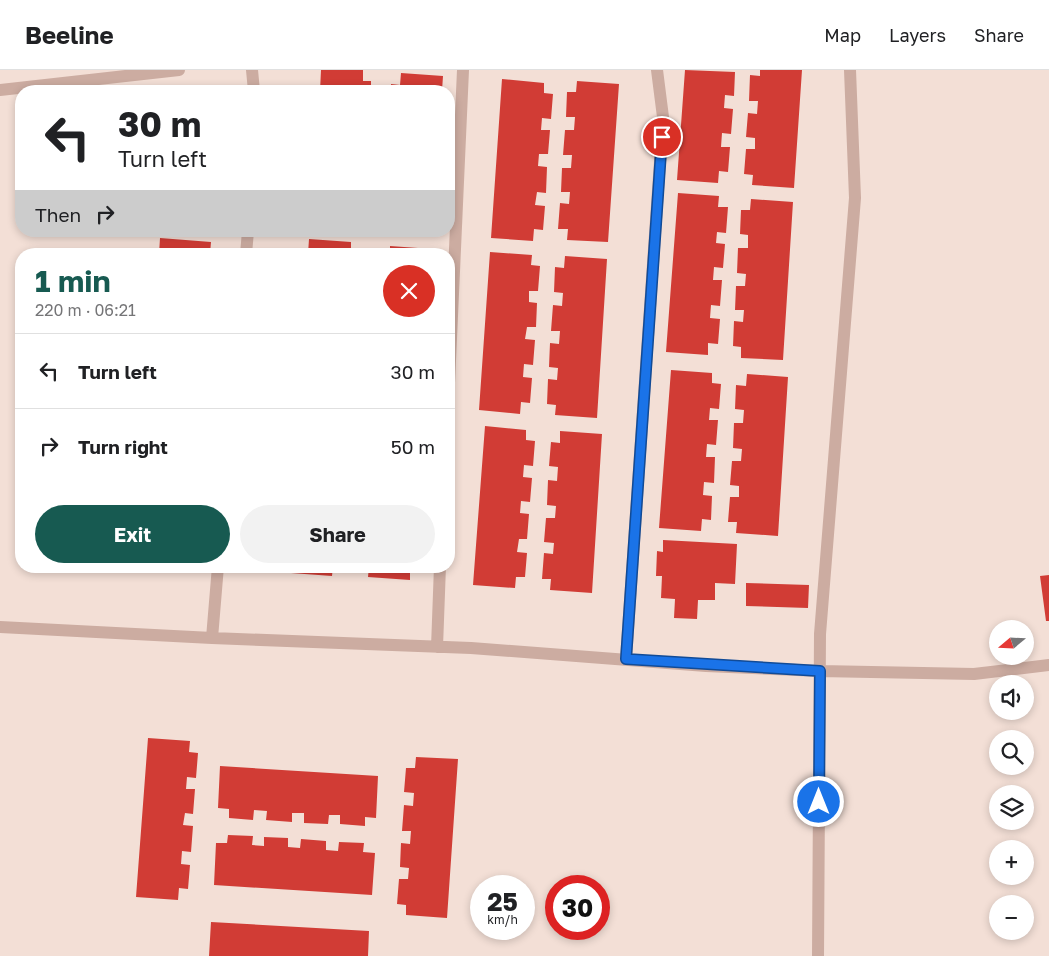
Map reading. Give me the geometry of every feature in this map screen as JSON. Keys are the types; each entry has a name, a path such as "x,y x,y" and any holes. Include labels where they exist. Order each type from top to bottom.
{"street":[{"path":"45,85 179,70"},
{"path":"252,70 253,85"},
{"path":"455,249 463,70"},
{"path":"626,659 663,117 657,70"},
{"path":"818,956 820,634 855,198 850,70"},
{"path":"0,90 15,88"},
{"path":"212,638 217,573"},
{"path":"437,647 440,573"},
{"path":"0,627 437,647 820,671 974,674 1049,665"}],"building":[{"path":"321,70 363,70 363,81 371,81 371,85 320,85"},
{"path":"685,70 735,72 734,96 725,95 724,108 733,109 731,134 722,133 721,147 730,147 728,172 719,171 718,183 677,180"},
{"path":"760,70 802,70 794,188 752,185 753,175 744,174 746,149 755,149 755,138 746,137 748,113 757,114 758,101 749,101 750,75 760,76"},
{"path":"401,73 443,76 442,85 400,85"},
{"path":"502,79 544,83 544,93 553,94 551,119 542,118 541,130 550,130 548,154 539,154 538,166 547,167 546,193 537,192 535,205 545,206 543,230 534,229 533,241 491,238"},
{"path":"577,81 619,84 608,242 567,240 568,229 558,229 560,203 569,204 570,192 561,192 562,168 571,168 572,155 563,155 565,130 574,130 575,117 566,117 567,92 576,92"},
{"path":"678,193 719,196 718,207 728,207 726,233 717,232 716,243 725,244 723,268 714,267 713,280 722,280 720,306 711,305 710,318 720,319 718,344 708,343 708,355 666,352"},
{"path":"751,199 793,202 783,360 741,358 741,347 733,346 734,321 743,322 744,310 735,310 736,286 745,286 746,274 737,273 738,248 748,248 748,235 740,234 741,210 750,210"},
{"path":"160,238 211,242 210,248 159,248"},
{"path":"309,239 351,242 351,248 308,248"},
{"path":"390,246 418,248 390,248"},
{"path":"490,252 532,255 531,265 540,266 538,291 529,291 529,302 537,303 536,327 527,327 525,339 535,340 533,365 524,364 523,377 532,378 530,403 521,402 520,414 479,410"},
{"path":"565,256 607,259 597,418 555,415 556,405 547,404 548,379 557,380 558,368 549,367 550,343 559,344 560,331 551,331 553,305 562,306 563,293 554,292 555,267 564,268"},
{"path":"671,370 712,373 712,383 721,384 719,409 710,408 709,420 718,420 716,445 707,444 706,457 715,457 714,483 704,482 703,495 712,496 711,520 702,519 701,531 659,528"},
{"path":"747,374 788,377 778,536 736,533 737,522 728,522 730,497 739,497 739,486 730,485 732,461 741,461 742,449 733,448 734,423 743,423 744,410 735,409 736,385 746,386"},
{"path":"485,426 526,430 526,440 535,441 533,466 524,465 523,477 532,478 530,502 521,501 520,513 529,514 527,539 519,539 517,552 527,553 525,577 516,577 515,588 473,585"},
{"path":"560,431 602,434 592,593 550,590 551,579 542,579 544,553 553,554 554,543 544,542 546,518 555,518 556,506 547,505 548,480 557,481 558,467 549,466 551,442 560,443"},
{"path":"663,540 737,544 735,584 715,583 715,600 698,600 697,619 674,618 675,599 661,598 662,576 656,576 657,551 663,552"},
{"path":"291,573 332,573 332,576"},
{"path":"368,573 410,573 410,580 368,577"},
{"path":"1049,575 1049,621 1046,621 1040,576"},
{"path":"746,583 809,585 808,608 746,606"},
{"path":"148,738 190,741 189,752 198,753 196,778 187,777 186,789 195,789 193,814 185,813 183,825 193,826 191,852 182,851 181,864 190,865 188,889 179,888 178,900 136,897"},
{"path":"416,757 458,759 447,918 406,915 406,905 397,904 399,879 408,879 409,868 400,867 401,843 410,844 411,831 402,831 404,805 413,806 414,793 404,792 406,768 415,768"},
{"path":"220,766 378,776 376,818 365,817 365,826 340,824 340,815 329,815 328,824 304,823 304,813 292,813 292,822 266,820 267,811 254,810 253,820 229,818 229,809 218,808"},
{"path":"228,835 253,836 252,845 264,846 264,837 288,838 288,847 300,848 301,839 326,841 326,850 338,851 339,842 364,843 363,852 375,853 372,895 214,885 216,843 227,843"},
{"path":"211,922 369,931 368,956 209,956"}],"route":[{"path":"662,137 626,659 706,666 820,671 819,802"}]}
